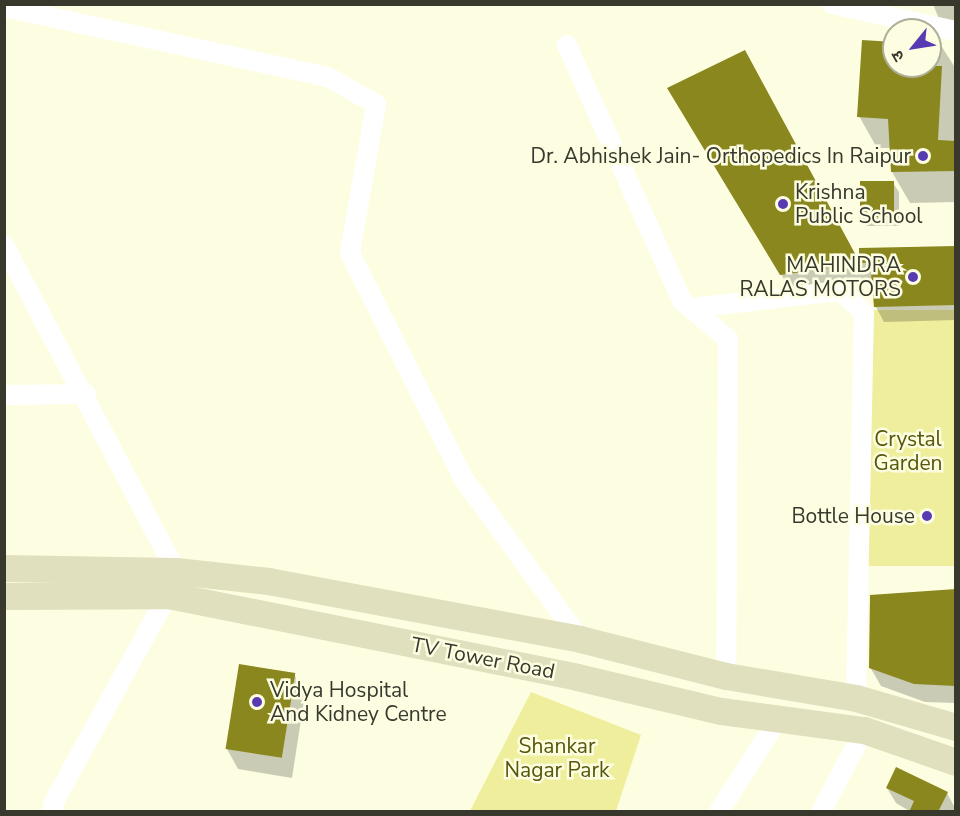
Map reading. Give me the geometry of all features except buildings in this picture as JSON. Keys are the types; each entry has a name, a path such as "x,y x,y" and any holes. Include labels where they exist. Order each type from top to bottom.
{"main road":[{"name":"TV Tower Road","path":"4,568 172,583 778,719 864,730 956,762"},
{"name":"TV Tower Road","path":"4,596 172,583 268,581 580,639 726,676 856,698 956,727"}],"street":[{"path":"832,4 956,31"},
{"path":"4,7 328,77 376,104 350,253 463,478 580,639"},
{"path":"567,45 682,301 729,339 726,676"},
{"path":"4,245 86,394 172,583 54,802 52,812"},
{"path":"691,308 841,291 864,313 856,698"},
{"path":"4,394 86,394"},
{"path":"724,810 778,719"},
{"path":"821,812 864,730"}],"green space":[{"name":"Crystal Garden","path":"864,310 955,310 955,566 864,566"},
{"name":"Shankar Nagar Park","path":"531,692 641,735 616,811 470,811"}],"place":[{"name":"Dr. Abhishek Jain- Orthopedics In Raipur","path":"923,156"},
{"name":"Krishna Public School","path":"783,204"},
{"name":"MAHINDRA RALAS MOTORS","path":"913,277"},
{"name":"Bottle House","path":"927,516"},
{"name":"Vidya Hospital And Kidney Centre","path":"257,702"}]}
